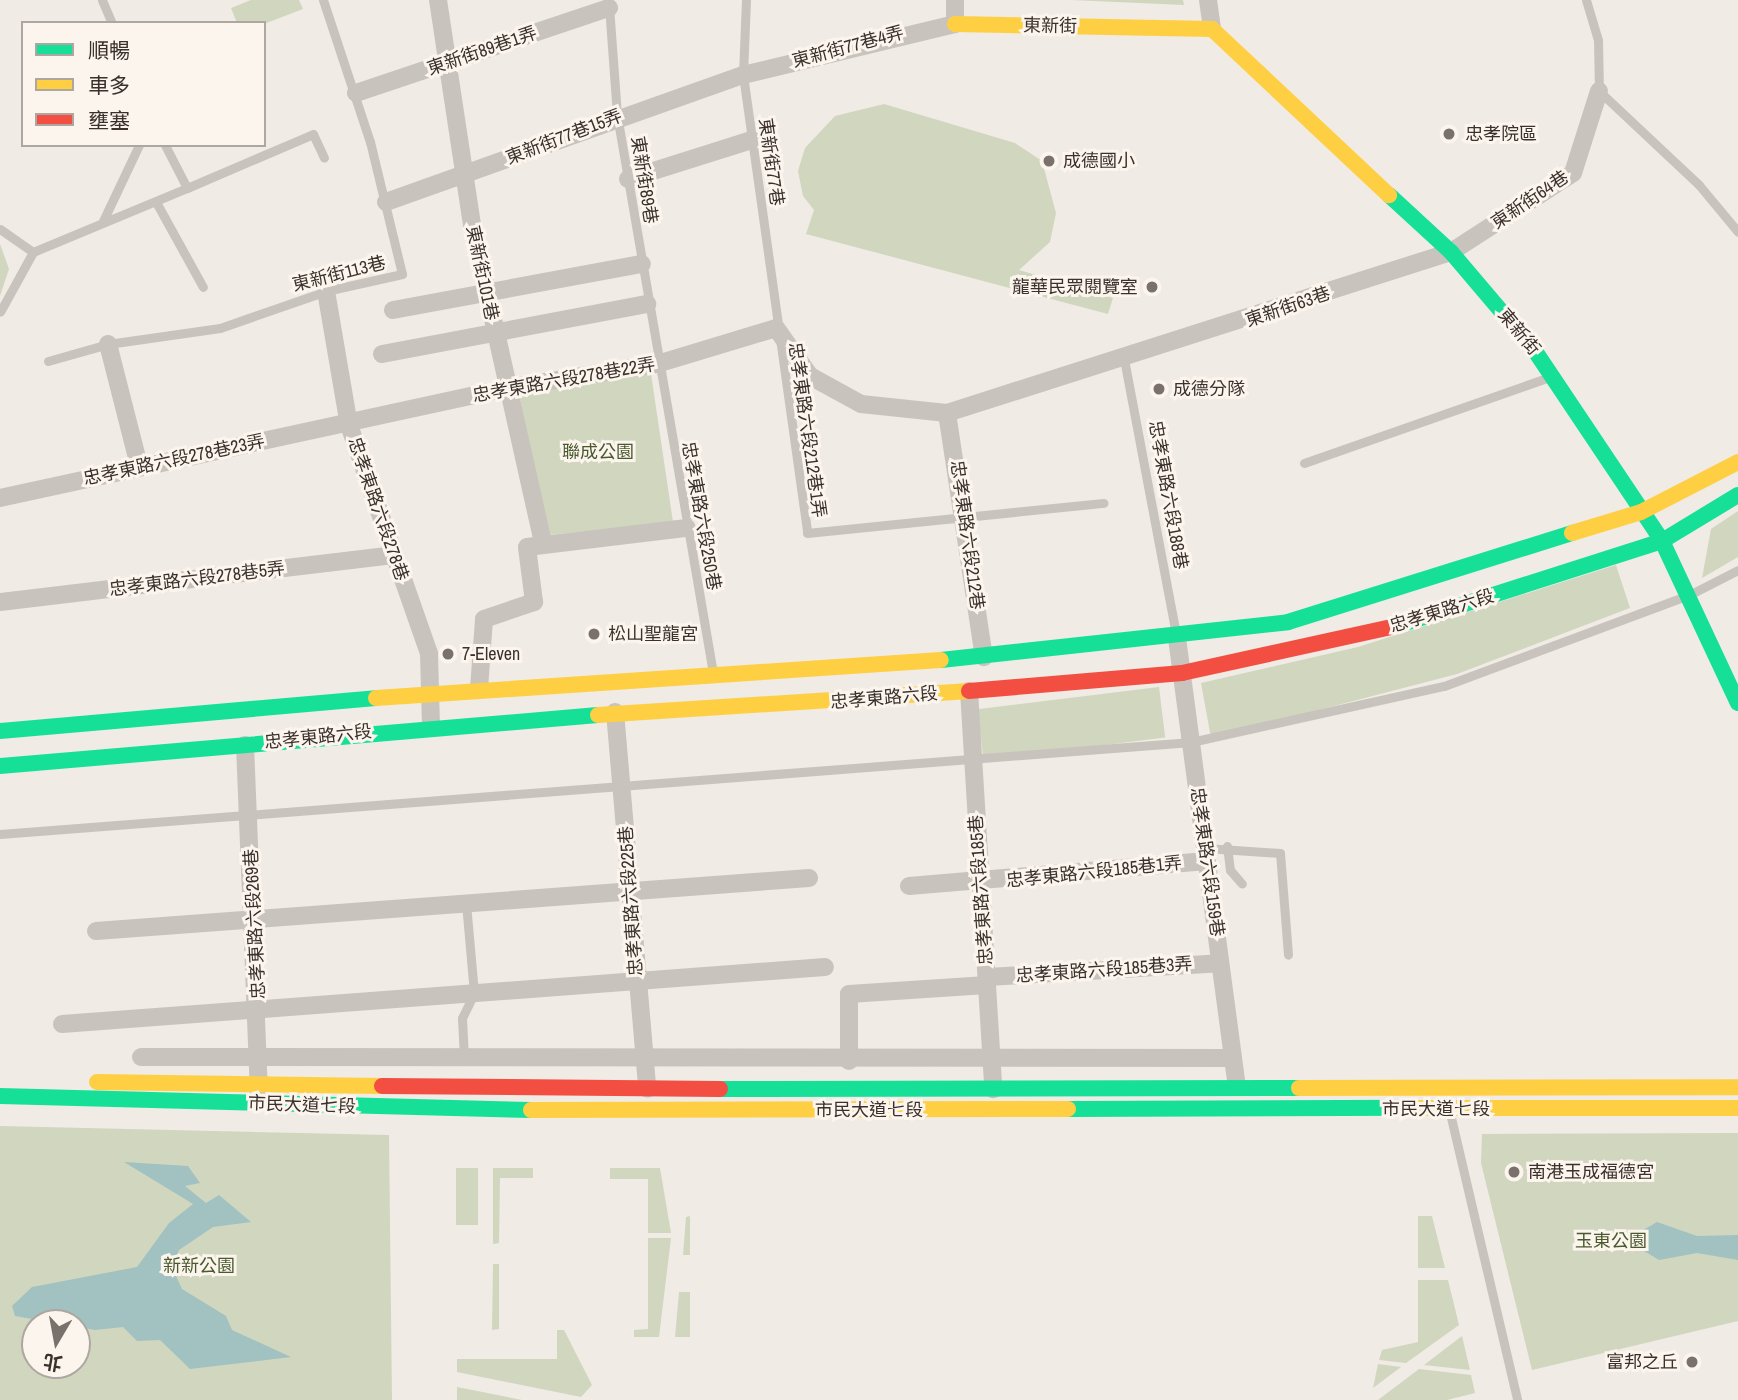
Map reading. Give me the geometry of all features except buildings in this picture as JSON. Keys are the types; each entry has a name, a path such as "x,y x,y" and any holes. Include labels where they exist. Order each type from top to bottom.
{"street":[{"name":"東新街101巷","path":"438,0 445,64 486,294 543,543"},
{"path":"955,0 955,24"},
{"path":"1209,0 1212,29"},
{"name":"東新街89巷1弄","path":"356,93 445,64 608,4"},
{"name":"東新街77巷4弄","path":"743,75 955,24"},
{"name":"東新街","path":"955,24 1212,29 1451,252 1554,375 1662,541 1738,702"},
{"name":"東新街77巷15弄","path":"386,202 464,175 617,115 743,75"},
{"name":"東新街64巷","path":"1451,252 1573,173 1599,91"},
{"path":"628,179 752,140"},
{"name":"東新街63巷","path":"947,413 1124,359 1451,252"},
{"path":"393,310 642,264"},
{"name":"忠孝東路六段278巷","path":"326,291 349,425 429,654 431,726"},
{"path":"382,354 648,304"},
{"path":"776,328 810,376 861,404 947,413"},
{"name":"忠孝東路六段278巷22弄","path":"349,425 507,388 657,364 776,328"},
{"path":"108,344 139,466"},
{"name":"忠孝東路六段212巷","path":"947,413 967,518 984,657"},
{"name":"忠孝東路六段278巷23弄","path":"0,498 139,466 349,425"},
{"name":"忠孝東路六段","path":"0,731 479,689 984,657 1177,638 1288,622 1641,512 1738,462"},
{"name":"忠孝東路六段","path":"0,766 431,726 969,691 1182,673 1354,639 1662,541 1738,495"},
{"path":"479,689 484,619 534,602 527,547 687,528"},
{"name":"忠孝東路六段278巷5弄","path":"0,602 393,555"},
{"name":"忠孝東路六段159巷","path":"1177,638 1237,1086"},
{"name":"忠孝東路六段185巷","path":"969,691 993,1089"},
{"name":"忠孝東路六段225巷","path":"615,712 624,788 636,978 646,1056 647,1089"},
{"name":"忠孝東路六段269巷","path":"245,745 262,1059 259,1103"},
{"name":"忠孝東路六段185巷1弄","path":"909,886 981,884 1206,855"},
{"path":"96,932 809,878"},
{"name":"忠孝東路六段185巷3弄","path":"849,1061 849,994 1220,963"},
{"path":"62,1024 636,978 825,967"},
{"path":"141,1057 464,1059 646,1056 849,1061 1233,1058"},
{"name":"市民大道七段","path":"0,1081 647,1089 1738,1087"},
{"name":"市民大道七段","path":"0,1096 413,1110 1738,1108"}],"lane":[{"path":"102,0 111,21"},
{"name":"東新街113巷","path":"48,361 108,344 207,331 326,291 402,274 386,202 356,93 323,0"},
{"name":"東新街77巷","path":"746,0 743,75 776,328"},
{"path":"1586,0 1598,40 1599,91 1699,185 1738,232"},
{"name":"東新街89巷","path":"608,4 617,115 657,364"},
{"path":"0,312 33,252 313,134 324,158"},
{"path":"103,221 138,147"},
{"path":"166,147 187,188"},
{"path":"156,202 203,287"},
{"path":"0,229 33,252"},
{"name":"忠孝東路六段212巷1弄","path":"776,328 807,533 1103,503"},
{"name":"忠孝東路六段188巷","path":"1124,359 1177,638"},
{"name":"忠孝東路六段250巷","path":"657,364 713,674"},
{"path":"1304,463 1554,375"},
{"path":"0,834 248,811 624,788 1191,742 1444,685 1689,595 1738,570"},
{"path":"1227,846 1230,870 1242,884"},
{"path":"1206,855 1227,846 1280,853 1288,954"},
{"path":"464,1059 462,1018 474,993 466,904"},
{"path":"1448,1108 1517,1400"}],"green space":[{"path":"251,0 299,0 303,9 266,23 266,21 236,21 231,8"},
{"path":"1071,0 1183,0 1184,5"},
{"path":"884,104 1015,143 1042,161 1056,213 1050,242 1019,270 1113,298 1108,314 806,234 814,210 803,196 798,171 805,148 835,116"},
{"path":"0,244 9,269 0,296"},
{"name":"聯成公園","path":"650,367 673,522 549,535 519,394"},
{"path":"1738,511 1738,557 1702,578 1711,529"},
{"path":"1616,565 1630,608 1457,674 1211,738 1201,683 1358,647"},
{"path":"1159,687 1165,738 984,760 977,709"},
{"name":"新新公園","path":"0,1126 389,1135 392,1400 0,1400"},
{"name":"玉東公園","path":"1738,1133 1738,1321 1532,1370 1481,1163 1482,1134"},
{"path":"456,1168 478,1168 478,1225 456,1225"},
{"path":"493,1168 533,1168 533,1178 500,1178 499,1243 493,1244"},
{"path":"610,1168 660,1168 671,1233 648,1233 648,1179 610,1179"},
{"path":"690,1216 690,1255 683,1255 686,1217"},
{"path":"1418,1216 1432,1216 1445,1268 1418,1268"},
{"path":"648,1238 671,1238 659,1337 634,1337 634,1330 648,1329"},
{"path":"493,1264 499,1264 499,1329 492,1330"},
{"path":"1418,1280 1448,1280 1459,1325 1406,1363 1379,1360 1382,1350 1418,1342"},
{"path":"679,1292 690,1292 690,1337 675,1337"},
{"path":"557,1330 564,1330 592,1385 581,1397 457,1372 457,1359 557,1359"},
{"path":"1462,1336 1470,1370 1424,1365"},
{"path":"1378,1364 1401,1367 1373,1388"},
{"path":"1419,1369 1471,1375 1475,1393 1447,1400 1378,1400"},
{"path":"457,1387 522,1400 457,1400"}],"water":[{"path":"124,1162 188,1166 200,1183 185,1186 206,1203 219,1195 251,1222 213,1227 179,1250 172,1267 182,1289 226,1316 232,1330 291,1357 190,1369 160,1340 137,1341 123,1327 91,1329 91,1309 21,1309 21,1317 15,1316 12,1306 32,1287 137,1267 169,1223 193,1204"},
{"path":"1657,1222 1697,1236 1738,1235 1738,1260 1697,1253 1659,1260 1626,1240"}],"traffic: fast":[{"path":"1389,195 1451,252 1535,351 1662,541 1738,703"},
{"path":"1396,626 1662,541 1738,495"},
{"path":"941,660 1288,622 1572,533"},
{"path":"0,731 376,698"},
{"path":"0,766 598,715"},
{"path":"720,1089 1299,1088"},
{"path":"0,1096 531,1110"},
{"path":"1068,1109 1414,1108"}],"traffic: slow":[{"path":"955,24 1212,29 1389,195"},
{"path":"1572,533 1641,512 1738,462"},
{"path":"376,698 941,660"},
{"path":"598,715 969,691"},
{"path":"97,1082 382,1086"},
{"path":"1299,1088 1738,1087"},
{"path":"1414,1108 1738,1108"},
{"path":"531,1110 1068,1109"}],"traffic: jam":[{"path":"969,691 1182,673 1396,626"},
{"path":"382,1086 720,1089"}],"place":[{"name":"忠孝院區","path":"1449,134"},
{"name":"成德國小","path":"1049,161"},
{"name":"龍華民眾閱覽室","path":"1152,287"},
{"name":"成德分隊","path":"1159,389"},
{"name":"松山聖龍宮","path":"594,634"},
{"name":"7-Eleven","path":"448,654"},
{"name":"南港玉成福德宮","path":"1514,1172"},
{"name":"富邦之丘","path":"1692,1362"}]}
